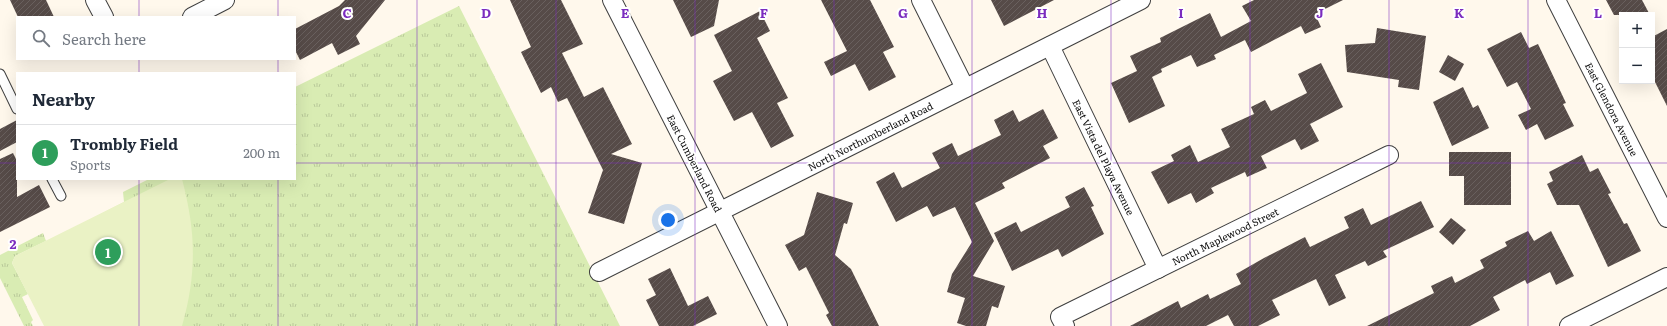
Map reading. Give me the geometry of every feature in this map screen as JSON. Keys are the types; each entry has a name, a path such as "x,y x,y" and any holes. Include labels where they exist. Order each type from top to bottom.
{"street":[{"path":"95,0 103,16"},
{"path":"194,16 226,0"},
{"name":"East Cumberland Road","path":"612,0 778,326"},
{"path":"921,0 965,88"},
{"name":"North Northumberland Road","path":"598,272 1141,0"},
{"name":"East Glendora Avenue","path":"1556,0 1667,218"},
{"name":"East Vista del Playa Avenue","path":"1050,46 1158,269"},
{"name":"North Maplewood Street","path":"1063,322 1158,269 1389,155"},
{"path":"1569,326 1667,277"}],"lane":[{"path":"0,74 16,107"},
{"path":"52,180 60,196"}],"green space":[{"path":"459,6 620,326 80,326 83,223 124,202 123,192 147,180 296,180 296,87"},
{"path":"168,180 182,180 190,217 193,252 190,288 182,326 44,326 12,263 15,256"},
{"path":"43,233 46,241 15,256 12,263 28,294 22,297 33,320 31,322 33,326 24,326 0,278 0,255"}],"building":[{"path":"10,0 46,0 54,16 18,16"},
{"path":"345,0 385,0 356,36 360,44 338,55 332,43 300,60 296,52 296,28 339,6"},
{"path":"510,0 561,0 583,44 562,53 584,97 603,87 632,144 611,154 642,163 624,224 588,213 603,170 567,98 558,102 551,87 541,93 521,52 531,47"},
{"path":"673,0 719,0 714,26 691,37"},
{"path":"821,0 870,0 894,47 883,52 896,77 869,91 855,64 831,76 824,62 847,51"},
{"path":"991,0 1054,0 1004,26"},
{"path":"1254,0 1343,0 1315,14 1321,27 1305,34 1301,26 1251,52 1245,40 1214,55 1216,59 1197,67 1191,55 1161,69 1162,72 1152,77 1165,106 1129,123 1111,83 1137,71 1130,56 1161,42 1160,38 1210,13 1221,37 1251,21 1242,6"},
{"path":"1606,0 1642,0 1648,12 1619,12 1619,15 1614,15"},
{"path":"760,11 770,31 757,38 788,98 777,103 794,136 771,148 752,112 734,121 713,81 732,71 714,35"},
{"path":"1377,28 1426,36 1419,90 1398,87 1399,80 1347,72 1345,45 1375,43"},
{"path":"1667,29 1667,106 1655,82 1655,35"},
{"path":"1521,32 1529,48 1538,44 1566,103 1563,104 1574,126 1545,140 1537,124 1526,130 1518,115 1531,109 1517,82 1507,87 1487,49"},
{"path":"1448,55 1464,64 1455,81 1439,72"},
{"path":"1321,63 1343,107 1310,124 1319,141 1301,150 1295,139 1261,156 1267,168 1247,177 1245,172 1211,188 1214,193 1196,203 1191,193 1168,204 1151,172 1174,161 1171,155 1190,145 1198,162 1230,147 1221,129 1254,114 1251,107 1265,100 1271,111 1307,93 1298,74"},
{"path":"1463,87 1473,108 1478,105 1489,128 1452,146 1433,102"},
{"path":"1043,109 1058,138 1043,146 1050,158 1002,183 1005,188 975,203 994,241 973,276 1005,286 998,308 992,306 986,326 966,326 957,323 965,298 947,292 952,274 972,242 955,207 933,217 927,206 896,222 876,182 894,172 902,188 940,168 932,153 952,143 958,156 1001,135 994,120 1013,110 1019,122"},
{"path":"16,121 16,143 0,151 0,129"},
{"path":"1449,152 1511,152 1511,205 1464,205 1464,176 1449,176"},
{"path":"13,153 16,159 17,197 39,185 50,207 0,232 0,159"},
{"path":"1582,155 1590,172 1598,168 1611,193 1608,194 1624,224 1627,223 1641,251 1608,267 1579,205 1557,205 1547,184 1553,181 1549,172"},
{"path":"1084,187 1094,206 1091,207 1104,234 1062,257 1058,249 1012,271 994,233 1016,222 1021,232 1070,207 1065,197"},
{"path":"817,192 853,203 847,224 844,223 835,255 851,269 879,326 832,326 826,315 829,313 806,267 799,271 785,245 804,235"},
{"path":"1421,201 1434,227 1383,251 1387,257 1368,266 1365,261 1335,275 1346,298 1329,306 1316,279 1272,300 1280,315 1258,326 1234,326 1228,315 1206,326 1130,326 1178,301 1181,308 1208,294 1210,299 1241,284 1236,274 1305,237 1310,247 1349,228 1344,217 1363,208 1371,225"},
{"path":"1451,218 1466,230 1453,245 1439,232"},
{"path":"1528,231 1534,241 1551,231 1574,276 1556,285 1550,272 1527,284 1525,280 1493,297 1500,310 1470,326 1367,326 1434,293 1431,286 1452,276 1455,283 1484,268 1480,260 1507,246 1505,242"},
{"path":"670,268 688,306 708,296 717,314 693,326 659,326 646,300 656,295 648,279"}],"place":[{"name":"Trombly Field","path":"108,252"}]}
